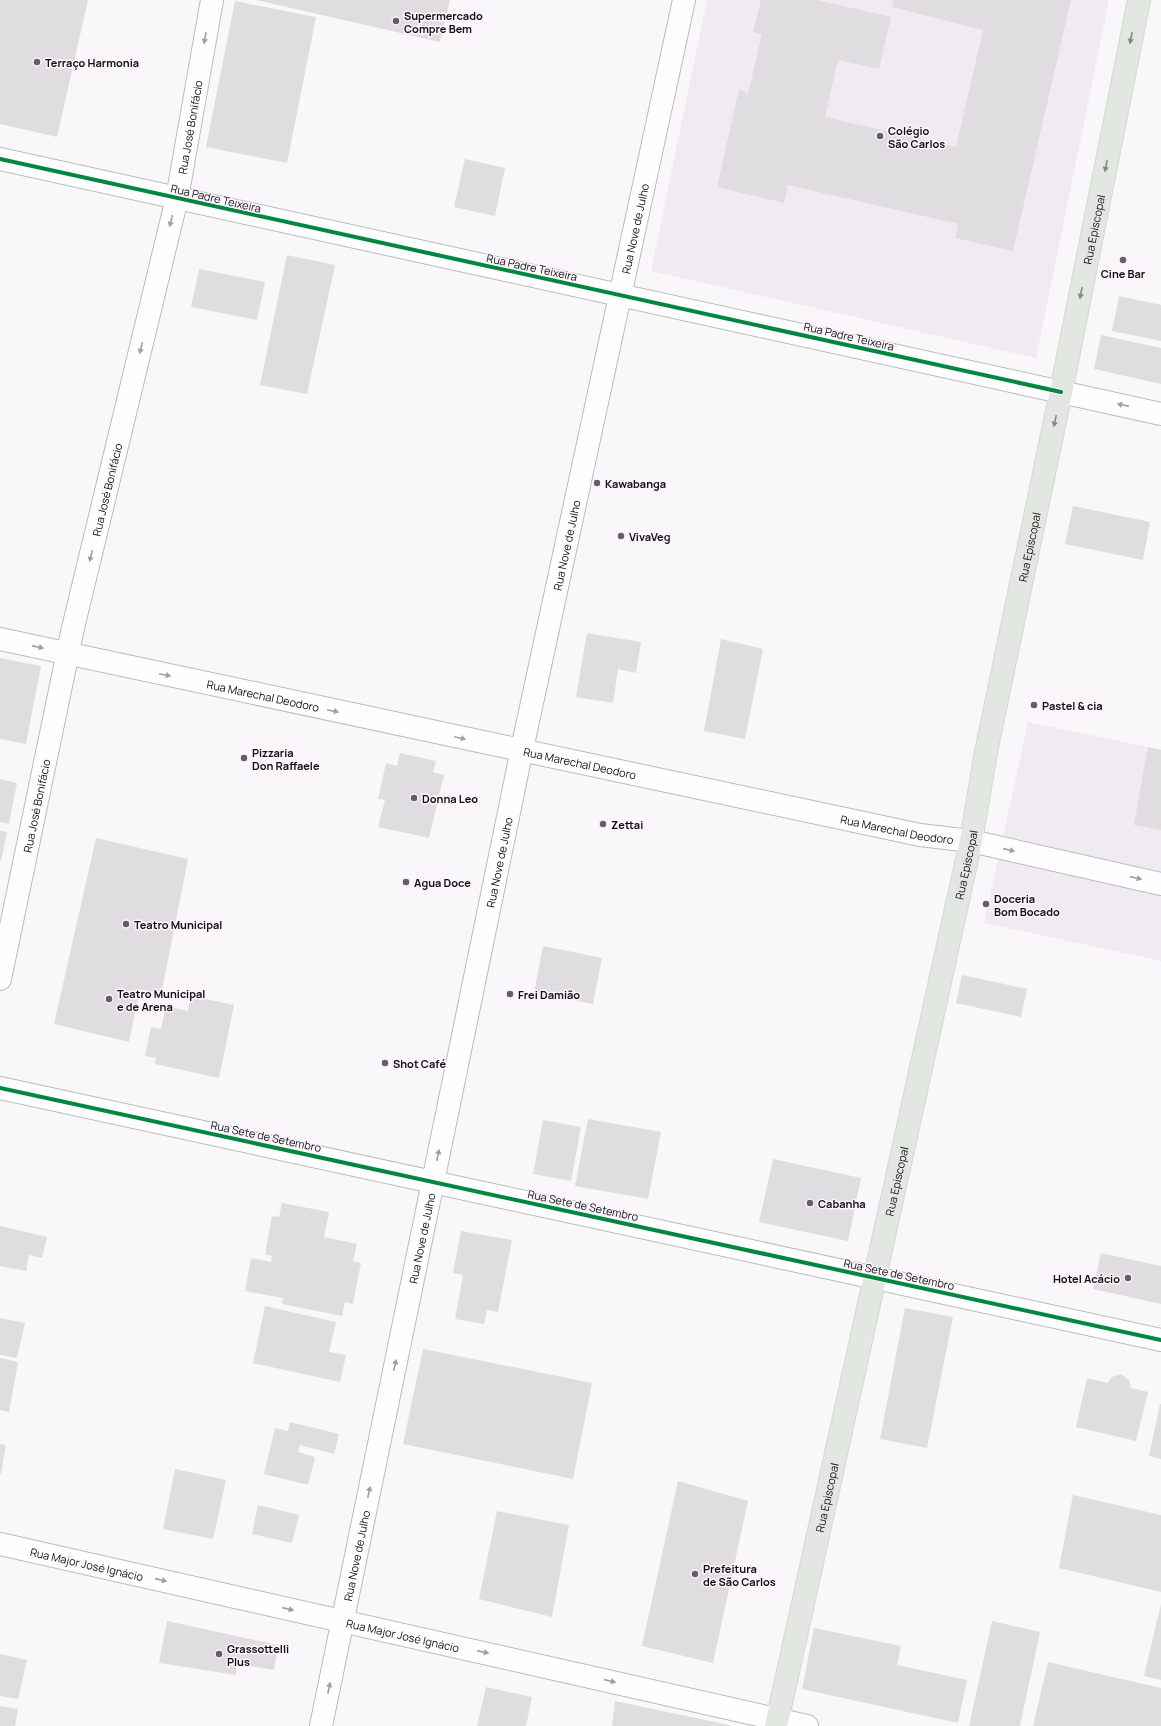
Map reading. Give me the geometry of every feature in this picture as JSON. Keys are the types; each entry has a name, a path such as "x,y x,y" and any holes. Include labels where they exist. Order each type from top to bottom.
{"main road":[{"name":"Rua Episcopal","path":"776,1723 971,841 986,752 1061,392 1139,0"}],"street":[{"name":"Rua José Bonifácio","path":"0,979 67,654 177,198 212,0"},
{"name":"Rua Nove de Julho","path":"320,1726 522,749 684,0"},
{"name":"Rua Padre Teixeira","path":"0,159 1161,414"},
{"name":"Rua Marechal Deodoro","path":"0,638 67,654 920,834 971,841 1161,884"},
{"name":"Rua Sete de Setembro","path":"0,1088 1161,1340"},
{"name":"Rua Major José Ignácio","path":"0,1544 343,1620 776,1723 807,1726"}],"shaded area":[{"name":"Colégio São Carlos","path":"707,0 1109,0 1036,358 651,271"},
{"path":"1028,722 1161,750 1161,961 984,923"}],"building":[{"name":"Terraço Harmonia","path":"0,0 88,0 57,137 0,124"},
{"name":"Supermercado Compre Bem","path":"256,0 450,0 440,42"},
{"path":"761,0 817,0 891,17 879,69 838,60 825,117 956,147 983,30 892,7 894,0 1071,0 1013,251 955,238 958,224 788,185 784,203 717,187 739,89 748,94 762,34 753,32"},
{"path":"235,1 316,17 287,163 206,147"},
{"path":"465,159 505,168 495,216 454,207"},
{"path":"287,255 335,265 307,394 260,385"},
{"path":"199,269 265,282 257,320 191,307"},
{"path":"1119,296 1161,305 1161,341 1112,331"},
{"path":"1101,335 1161,348 1161,384 1094,369"},
{"path":"1073,506 1150,522 1143,560 1065,544"},
{"path":"587,633 641,642 636,673 618,669 613,703 576,697"},
{"path":"721,639 763,649 745,739 704,731"},
{"path":"0,658 41,666 26,744 0,739"},
{"path":"1148,747 1161,750 1161,830 1134,825"},
{"path":"400,753 436,761 433,772 444,775 429,838 378,827 385,800 378,799 386,763 397,766"},
{"path":"0,779 17,783 9,824 0,822"},
{"path":"0,831 7,832 1,861 0,861"},
{"name":"Teatro Municipal","path":"96,838 188,859 161,995 140,989 129,1042 54,1024"},
{"path":"543,946 602,958 593,1004 534,993"},
{"path":"962,975 1027,989 1021,1017 956,1003"},
{"path":"191,996 234,1005 219,1078 155,1064 156,1058 145,1056 151,1027 161,1029 166,1006 188,1011"},
{"path":"588,1119 661,1132 648,1199 575,1186"},
{"path":"543,1120 581,1127 571,1181 533,1174"},
{"path":"773,1159 861,1178 848,1241 759,1222"},
{"path":"282,1203 329,1212 324,1237 357,1244 353,1261 361,1263 353,1304 345,1302 342,1316 282,1304 283,1298 245,1291 251,1258 271,1262 272,1256 265,1254 272,1216 279,1217"},
{"path":"0,1226 47,1237 42,1258 29,1255 26,1271 0,1266"},
{"path":"461,1231 512,1240 498,1312 487,1310 484,1324 455,1319 463,1275 453,1273"},
{"name":"Hotel Acácio","path":"1101,1253 1161,1266 1161,1304 1093,1289"},
{"path":"265,1306 336,1322 329,1352 346,1355 340,1382 253,1363"},
{"path":"905,1308 953,1317 927,1448 880,1439"},
{"path":"0,1318 25,1323 17,1358 0,1355"},
{"path":"423,1349 592,1383 573,1479 403,1444"},
{"path":"0,1358 18,1362 9,1412 0,1410"},
{"path":"1121,1374 1129,1380 1131,1388 1148,1392 1136,1441 1076,1427 1087,1378 1108,1383 1112,1377"},
{"path":"1161,1404 1161,1459 1149,1456"},
{"path":"290,1422 339,1434 334,1454 300,1445 298,1452 315,1457 308,1485 264,1474 275,1428 288,1431"},
{"path":"0,1444 6,1445 1,1474 0,1474"},
{"path":"175,1469 226,1480 213,1539 163,1529"},
{"name":"Prefeitura de São Carlos","path":"678,1481 748,1501 713,1663 642,1646"},
{"path":"1073,1495 1161,1515 1161,1592 1059,1568"},
{"path":"258,1505 299,1515 292,1543 252,1534"},
{"path":"497,1511 569,1525 552,1617 479,1599"},
{"path":"1161,1604 1161,1680 1144,1676"},
{"name":"Grassottelli Plus","path":"167,1621 278,1645 274,1670 237,1664 236,1675 159,1663"},
{"path":"992,1621 1040,1632 1020,1726 969,1726"},
{"path":"814,1628 901,1646 897,1665 967,1680 958,1723 802,1689"},
{"path":"0,1654 27,1660 18,1699 0,1696"},
{"path":"1048,1662 1161,1688 1161,1726 1033,1726"},
{"path":"486,1687 532,1697 526,1726 477,1726"},
{"path":"615,1701 729,1725 729,1726 612,1726"},
{"path":"0,1706 18,1709 15,1726 0,1726"}],"cycle path":[{"path":"0,159 1061,392"},
{"path":"0,1088 1161,1340"}],"place":[{"name":"Supermercado Compre Bem","path":"396,21"},
{"name":"Terraço Harmonia","path":"37,62"},
{"name":"Colégio São Carlos","path":"880,136"},
{"name":"Cine Bar","path":"1123,260"},
{"name":"Kawabanga","path":"597,483"},
{"name":"VivaVeg","path":"621,536"},
{"name":"Pastel & cia","path":"1034,705"},
{"name":"Pizzaria Don Raffaele","path":"244,758"},
{"name":"Donna Leo","path":"414,798"},
{"name":"Zettai","path":"603,824"},
{"name":"Agua Doce","path":"406,882"},
{"name":"Doceria Bom Bocado","path":"986,904"},
{"name":"Teatro Municipal","path":"126,924"},
{"name":"Frei Damião","path":"510,994"},
{"name":"Teatro Municipal e de Arena","path":"109,999"},
{"name":"Shot Café","path":"385,1063"},
{"name":"Cabanha","path":"810,1203"},
{"name":"Hotel Acácio","path":"1128,1278"},
{"name":"Prefeitura de São Carlos","path":"695,1574"},
{"name":"Grassottelli Plus","path":"219,1654"}]}
